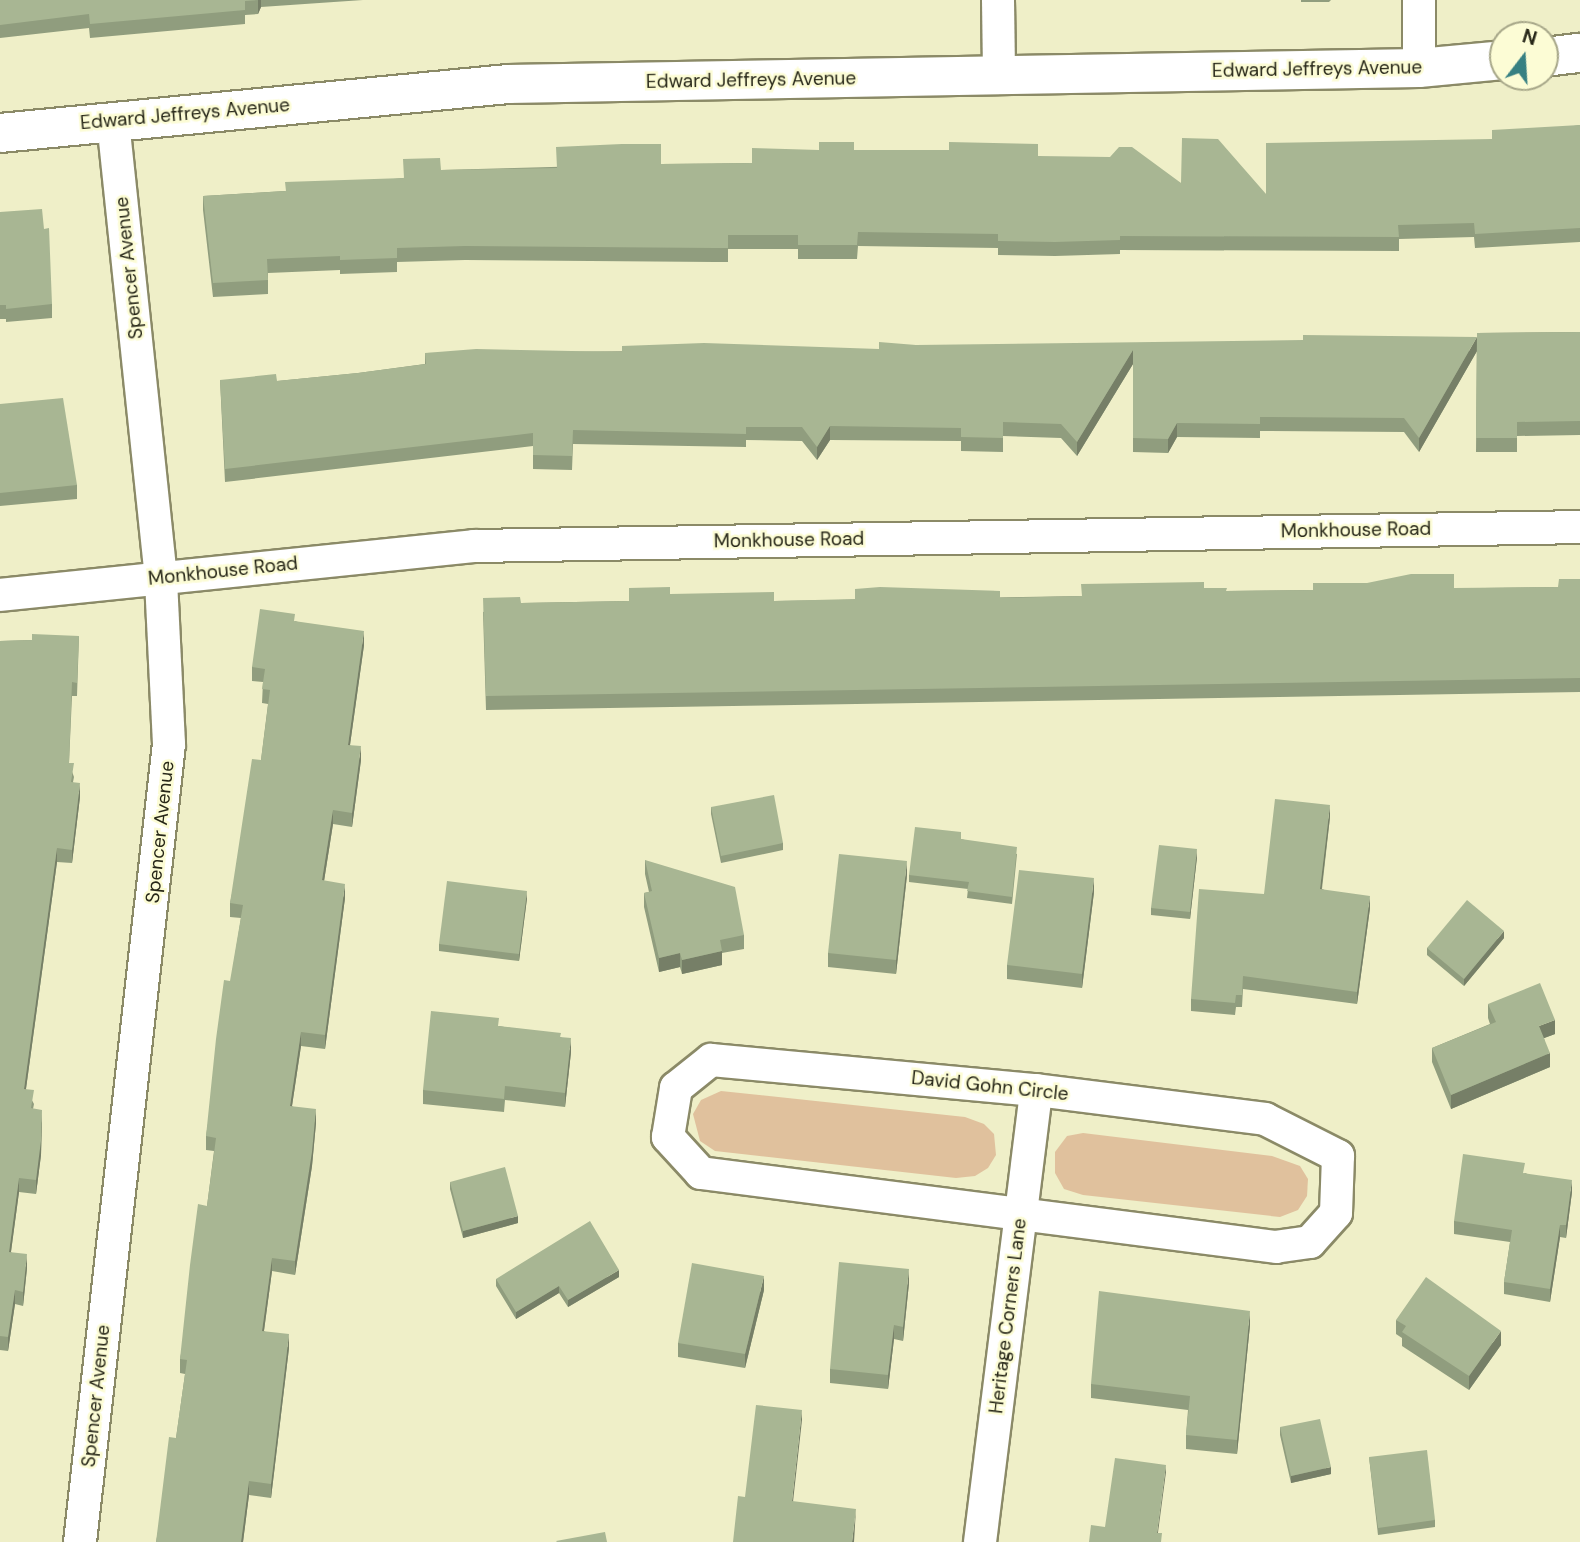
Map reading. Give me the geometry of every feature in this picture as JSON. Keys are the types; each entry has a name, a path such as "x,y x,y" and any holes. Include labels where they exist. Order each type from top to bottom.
{"street":[{"path":"998,0 999,76"},
{"path":"1419,0 1419,68"},
{"path":"1559,55 1580,53"},
{"name":"Edward Jeffreys Avenue","path":"0,133 508,84 1419,68 1489,61"},
{"name":"Spencer Avenue","path":"80,1542 169,744 161,578 113,121"},
{"name":"Monkhouse Road","path":"0,595 474,546 1580,527"},
{"name":"David Gohn Circle","path":"711,1060 1036,1090 1265,1119 1338,1156 1336,1213 1310,1242 1276,1247 1021,1211 701,1173 668,1137 676,1088 711,1060"},
{"name":"Heritage Corners Lane","path":"980,1542 1036,1090"}],"shaded area":[{"path":"721,1091 965,1117 984,1124 994,1134 996,1155 988,1168 975,1176 956,1178 715,1151 700,1141 693,1114 701,1100"},
{"path":"1083,1133 1272,1156 1300,1166 1308,1179 1307,1196 1298,1210 1280,1217 1083,1195 1064,1189 1055,1173 1055,1152 1067,1136"}],"building":[{"path":"0,0 258,0 245,1 245,10 90,24 89,14 0,25"},
{"path":"1580,125 1580,228 1475,234 1474,223 1398,225 1399,237 1120,236 1120,240 1055,242 998,241 998,234 858,232 857,245 798,245 798,235 728,235 728,248 465,246 397,248 397,258 340,260 340,256 267,259 268,280 213,283 203,196 286,191 285,182 404,178 403,159 440,158 441,170 557,168 556,147 622,144 661,144 661,164 752,163 752,148 819,150 819,142 854,142 854,150 949,150 949,142 1038,144 1038,156 1110,157 1119,147 1132,147 1181,183 1182,138 1218,139 1266,194 1266,143 1492,139 1492,130"},
{"path":"42,209 44,229 49,228 52,304 6,309 6,305 0,305 0,212"},
{"path":"1580,332 1580,421 1517,422 1517,438 1476,438 1477,333"},
{"path":"1303,335 1477,337 1419,438 1404,418 1260,417 1260,424 1177,423 1168,439 1133,438 1133,350 1077,442 1061,424 1003,422 1003,438 961,437 961,428 830,426 817,447 802,427 746,427 746,434 573,430 572,456 533,455 533,433 225,469 220,380 276,374 277,381 358,373 426,364 425,353 476,349 622,352 622,346 704,343 879,349 879,342 916,345 1303,340"},
{"path":"63,398 77,485 0,493 0,404"},
{"path":"1411,574 1454,574 1454,588 1558,587 1559,579 1580,579 1580,678 486,696 483,598 520,597 521,603 629,601 629,588 670,587 670,594 774,592 774,601 855,599 855,589 880,587 1000,591 1000,598 1082,596 1081,584 1204,582 1204,588 1227,588 1226,591 1313,590 1313,583 1367,583"},
{"path":"260,609 295,614 294,621 364,631 348,745 361,746 352,813 333,810 322,880 345,884 325,1035 301,1032 290,1106 316,1109 295,1261 272,1258 262,1331 289,1334 271,1484 249,1481 241,1542 156,1542 169,1437 176,1438 187,1360 180,1359 198,1204 207,1206 216,1138 206,1136 224,980 230,981 243,905 230,903 252,759 261,760 270,690 262,689 265,669 252,667"},
{"path":"32,634 79,636 77,683 72,682 69,763 74,763 71,782 80,783 72,850 57,848 24,1089 34,1090 31,1108 42,1110 41,1141 36,1180 19,1178 9,1252 27,1254 23,1292 15,1290 8,1337 0,1336 0,641 32,640"},
{"path":"774,795 783,843 721,856 711,807"},
{"path":"1275,799 1330,805 1320,889 1370,896 1357,992 1243,976 1242,995 1236,995 1235,1003 1191,999 1199,889 1264,894"},
{"path":"915,827 961,832 961,839 1017,847 1012,897 967,891 969,882 909,875"},
{"path":"1159,845 1197,849 1190,912 1151,908"},
{"path":"839,854 907,861 896,960 828,953"},
{"path":"645,860 735,887 744,935 720,940 722,951 682,960 680,953 659,958 644,893 652,891"},
{"path":"1019,870 1094,878 1082,974 1007,965"},
{"path":"447,881 527,891 519,954 439,944"},
{"path":"1467,900 1504,931 1464,979 1427,948"},
{"path":"1540,983 1555,1020 1539,1026 1550,1053 1451,1095 1432,1048 1496,1022 1488,1004"},
{"path":"431,1011 499,1018 498,1026 561,1033 560,1037 571,1038 565,1093 505,1086 504,1099 423,1090"},
{"path":"1463,1154 1525,1163 1523,1173 1572,1180 1566,1225 1560,1225 1550,1289 1504,1282 1512,1230 1454,1221"},
{"path":"505,1167 518,1216 463,1231 450,1182"},
{"path":"590,1221 619,1270 568,1300 559,1286 516,1312 496,1279"},
{"path":"839,1262 909,1269 903,1327 894,1325 888,1375 830,1369"},
{"path":"692,1263 764,1276 745,1354 678,1343"},
{"path":"1426,1277 1501,1331 1469,1376 1402,1332 1406,1326 1396,1320"},
{"path":"1099,1291 1250,1311 1237,1440 1186,1435 1190,1396 1091,1384"},
{"path":"756,1405 802,1410 792,1501 856,1509 852,1542 733,1542 738,1496 745,1497"},
{"path":"1320,1419 1331,1467 1291,1476 1280,1427"},
{"path":"1427,1450 1435,1520 1378,1528 1369,1457"},
{"path":"1115,1458 1166,1465 1157,1533 1162,1533 1161,1542 1089,1542 1091,1525 1105,1527"},
{"path":"605,1532 607,1542 556,1541"}]}
